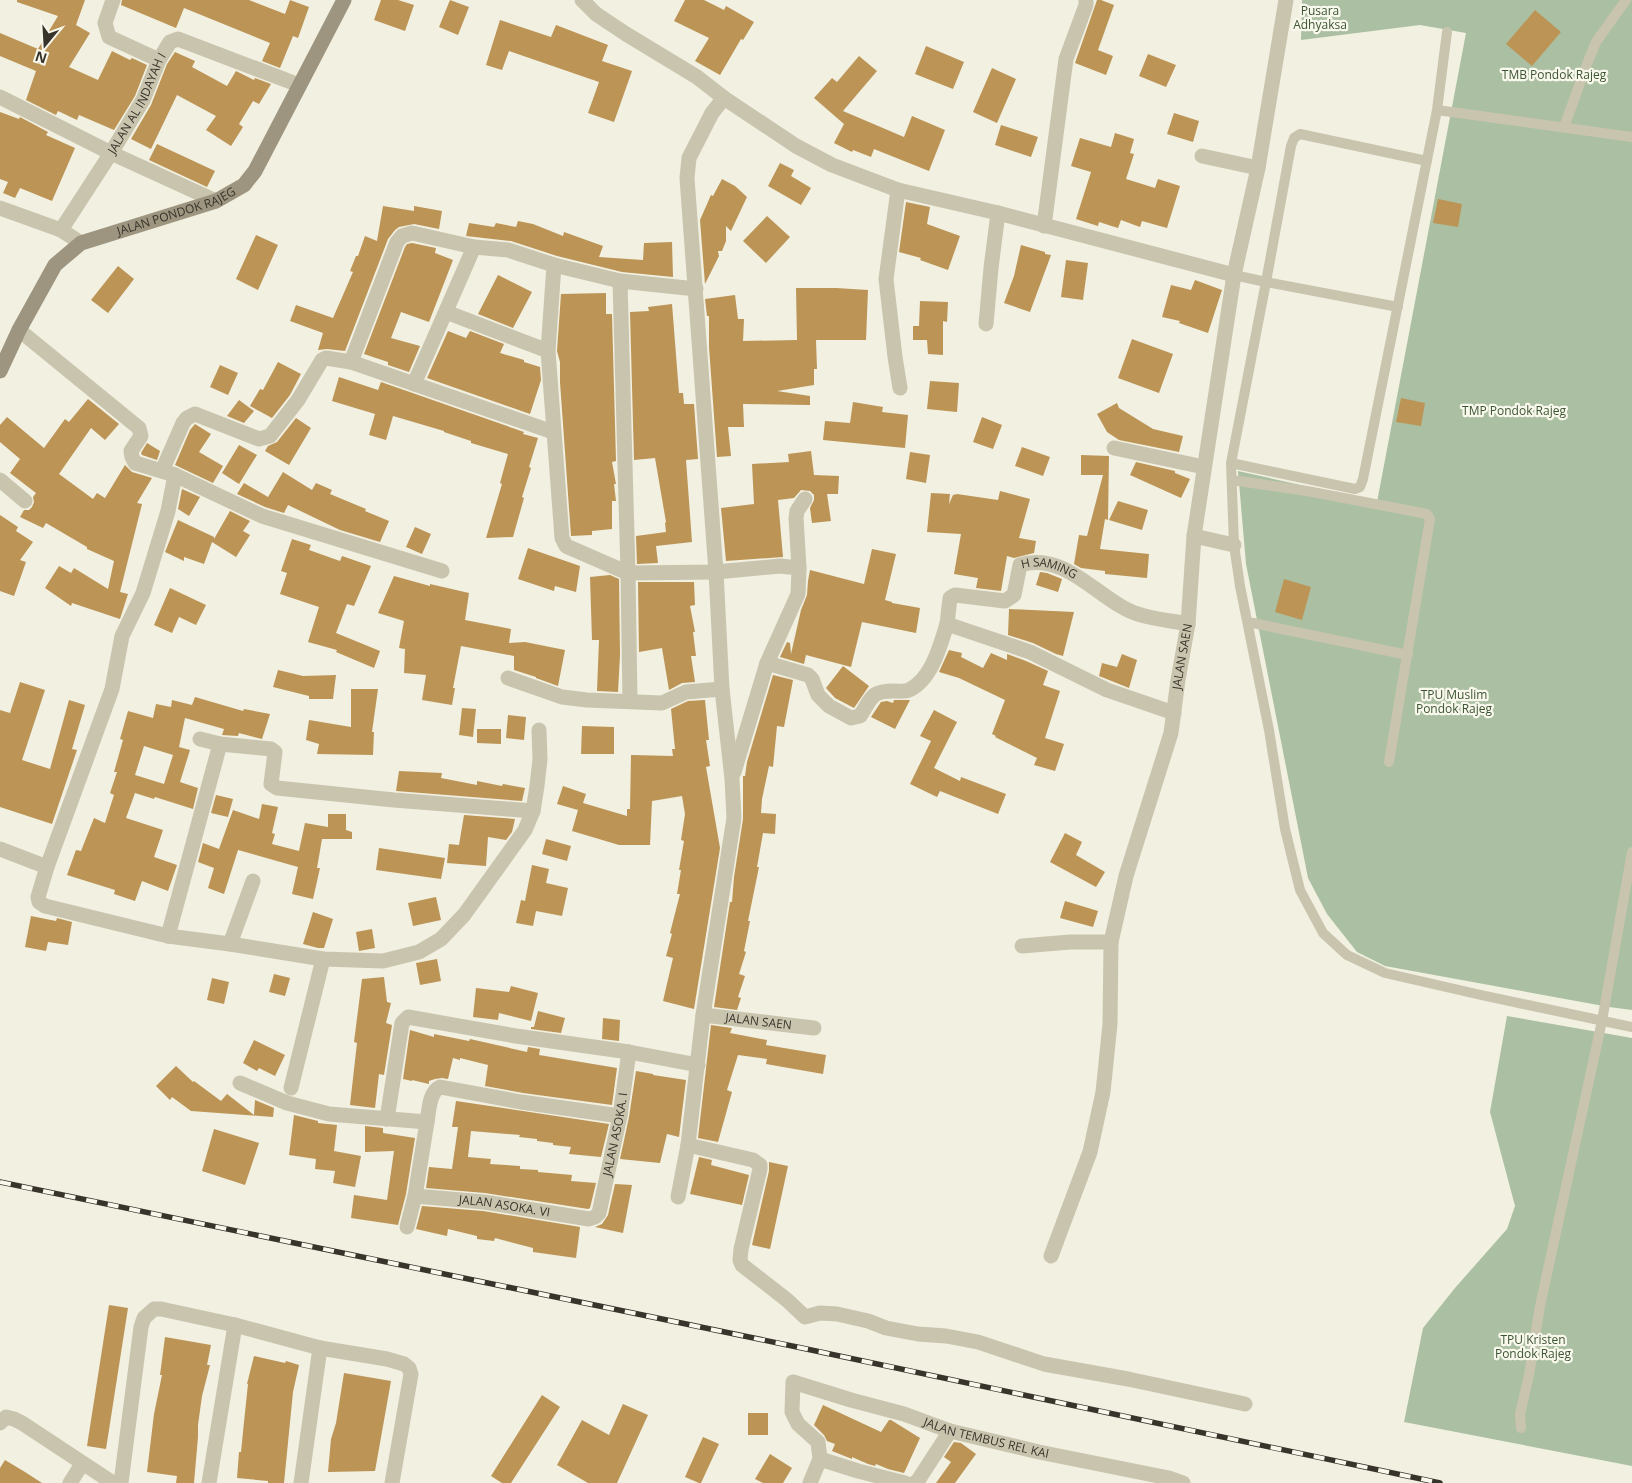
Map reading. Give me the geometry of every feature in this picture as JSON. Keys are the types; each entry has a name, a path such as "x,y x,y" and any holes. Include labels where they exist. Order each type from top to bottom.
{"main road":[{"name":"JALAN PONDOK RAJEG","path":"0,371 19,330 55,265 81,243 216,201 244,185 255,171 344,0"}],"street":[{"path":"113,0 105,23 109,38 159,60"},
{"path":"582,0 596,14 626,34 697,77 724,98 796,146 832,165 898,190 998,213 1234,275"},
{"path":"1044,226 1066,59 1086,5 1086,0"},
{"name":"JALAN SAEN","path":"1051,1256 1090,1152 1103,1092 1110,1024 1111,942 1126,876 1171,733 1188,624 1204,467 1234,275 1258,168 1286,0"},
{"name":"JALAN AL INDAYAH I","path":"61,230 143,100 159,60 170,42 178,39 299,85"},
{"path":"0,97 111,153 216,201"},
{"path":"678,1197 688,1145 703,1015 734,818 732,779 722,689 716,572 687,178 689,158 712,113 724,98"},
{"path":"712,113 740,108"},
{"path":"1202,156 1258,168"},
{"path":"898,190 886,279 900,388"},
{"path":"0,208 61,230 81,243"},
{"path":"986,324 998,213"},
{"path":"352,362 397,242 402,236 412,233 474,247 508,250 554,265 620,281 696,289"},
{"path":"414,384 474,247"},
{"path":"554,265 548,350 562,538 566,546 628,573 716,572 780,566 799,568"},
{"path":"620,281 630,701"},
{"path":"446,312 548,350"},
{"path":"19,330 139,428 141,436 131,451 135,463 168,473 262,516 442,571"},
{"path":"538,730 540,758 533,812 525,830 464,915 441,939 419,952 383,961 323,959 168,936 45,906 39,902 38,897 47,867 112,689 126,624 143,593 168,511 168,473 183,423 187,418 195,414 259,439 266,438 270,436 298,400 322,360 326,358 352,362 553,432"},
{"path":"1114,448 1204,467"},
{"path":"0,480 25,501"},
{"path":"732,779 766,663 798,594 799,568 796,518 797,511 805,499"},
{"path":"1196,537 1232,544"},
{"name":"H SAMING","path":"766,663 808,675 812,679 818,695 829,706 851,718 860,716 874,694 883,691 908,691 920,682 936,658 947,624 950,598 956,595 1005,601 1014,594 1020,565 1028,562 1041,562 1061,568 1081,578 1123,608 1132,612 1188,624"},
{"path":"947,624 1030,652 1107,690 1174,713"},
{"path":"508,678 562,697 587,700 662,703 686,692 722,689"},
{"path":"200,739 220,744 271,749 275,752 271,784 277,788 533,812"},
{"path":"168,936 220,744"},
{"path":"0,849 47,867"},
{"path":"230,944 253,881"},
{"path":"1022,946 1070,942 1111,942"},
{"path":"291,1088 323,959"},
{"name":"JALAN SAEN","path":"703,1015 814,1028"},
{"path":"387,1119 402,1023 408,1017 698,1064"},
{"name":"JALAN ASOKA. I","path":"595,1217 599,1213 620,1116 630,1052"},
{"path":"240,1083 287,1102 329,1114 427,1122"},
{"path":"407,1227 432,1096 436,1089 440,1087 521,1102 620,1116"},
{"path":"688,1145 753,1160 760,1164 740,1260 742,1264 788,1300 805,1316 820,1313 837,1314 868,1321 886,1328 978,1342 1044,1364 1128,1379 1245,1404"},
{"name":"JALAN ASOKA. VI","path":"414,1196 484,1202 589,1218 595,1217"},
{"path":"121,1483 141,1327 144,1318 154,1309 161,1309 235,1325 320,1348 387,1359 404,1364 411,1374 392,1483"},
{"path":"209,1483 235,1325"},
{"path":"301,1483 320,1348"},
{"name":"JALAN TEMBUS REL KAI","path":"820,1459 818,1442 798,1424 792,1412 793,1382 904,1414 950,1431 1039,1452 1169,1478 1183,1483"},
{"path":"0,1423 6,1417 14,1419 113,1483"},
{"path":"914,1483 917,1482 950,1431"},
{"path":"810,1483 820,1459 905,1483"},
{"path":"70,1483 82,1464"}],"lane":[{"path":"1564,127 1596,42 1626,0"},
{"path":"1231,463 1355,489 1360,486 1363,479 1437,110 1447,32"},
{"path":"1437,110 1632,137"},
{"path":"1427,161 1300,134 1294,138 1291,146 1231,463 1232,544 1269,730 1284,829 1300,890 1324,933 1348,956 1385,973 1455,990 1632,1027"},
{"path":"1234,275 1398,307"},
{"path":"1232,480 1307,491 1427,514 1430,519 1389,762"},
{"path":"1248,622 1408,655"},
{"path":"1521,1428 1520,1414 1529,1375 1540,1306 1602,1021 1632,852"}],"green space":[{"path":"1302,0 1632,0 1632,1010 1385,966 1357,952 1327,914 1308,878 1246,564 1238,471 1377,502 1466,33 1420,25 1301,40"},
{"name":"TPU Kristen Pondok Rajeg","path":"1507,1016 1632,1038 1632,1466 1404,1422 1423,1328 1507,1229 1515,1206 1490,1112"}],"building":[{"path":"17,0 85,0 76,25 90,33 69,67 98,80 112,51 130,60 132,58 147,65 135,96 114,130 79,115 77,120 58,111 56,115 26,100 36,71 0,56 0,33 38,49 58,16 17,2"},
{"path":"122,0 249,0 285,14 290,0 309,7 298,38 293,36 280,68 262,61 270,43 184,8 176,28 121,5"},
{"path":"381,0 398,0 414,5 405,31 374,20"},
{"path":"450,0 469,7 458,35 439,27"},
{"path":"685,0 704,0 724,10 726,6 754,22 743,40 741,39 720,75 695,61 709,38 674,21"},
{"path":"1097,0 1114,5 1098,50 1113,56 1106,75 1075,63"},
{"path":"1535,10 1561,32 1532,66 1506,44"},
{"path":"500,20 551,37 556,25 608,45 602,61 632,71 614,122 588,113 599,82 509,51 502,70 486,65"},
{"path":"926,46 964,62 953,89 915,74"},
{"path":"175,52 195,61 192,67 227,86 236,71 254,80 255,78 271,84 259,104 253,101 239,124 243,127 231,146 206,130 216,116 177,95 151,149 131,139 151,105 167,64"},
{"path":"1148,54 1176,65 1166,87 1139,76"},
{"path":"859,56 877,71 843,111 904,137 912,116 945,130 929,171 874,149 871,157 853,150 852,152 834,143 844,124 814,98 832,78 837,82"},
{"path":"992,68 1016,79 997,123 973,112"},
{"path":"0,112 19,119 20,117 48,132 46,135 75,148 52,201 20,188 15,198 3,193 8,182 0,179"},
{"path":"1174,113 1199,121 1193,142 1167,134"},
{"path":"1001,125 1038,137 1031,157 995,145"},
{"path":"1115,133 1134,139 1130,153 1134,154 1126,179 1155,188 1158,179 1180,186 1167,228 1142,221 1140,227 1121,220 1118,228 1099,222 1098,226 1076,219 1091,172 1071,166 1080,138 1111,147"},
{"path":"157,144 215,171 207,187 149,160"},
{"path":"780,163 794,170 791,176 811,188 801,205 768,186"},
{"path":"722,179 735,186 747,197 731,231 726,226 726,241 722,251 718,251 719,256 705,284 700,220 711,195 713,196"},
{"path":"1438,199 1462,204 1458,227 1433,223"},
{"path":"906,202 930,207 927,224 960,236 948,270 920,260 921,258 899,252"},
{"path":"383,206 414,211 414,206 442,211 439,229 414,224 399,227 395,230 388,239 345,351 318,350 323,333 290,321 296,305 333,318 353,272 350,271 365,236 377,241"},
{"path":"767,216 790,237 766,263 743,241"},
{"path":"518,221 533,224 563,236 564,232 603,246 599,257 643,260 644,243 672,242 673,277 622,272 557,256 511,241 466,236 469,223 494,227 496,223 516,227"},
{"path":"256,235 278,245 258,290 236,279"},
{"path":"412,243 436,248 435,253 453,260 429,322 401,312 391,338 420,346 409,372 364,354 405,247 407,244"},
{"path":"1021,245 1051,255 1030,312 1004,303 1014,276"},
{"path":"1066,260 1088,263 1083,300 1061,297"},
{"path":"118,266 134,279 108,313 91,300"},
{"path":"498,275 532,292 513,328 478,314"},
{"path":"1195,280 1222,290 1208,333 1179,323 1180,321 1162,317 1171,285 1191,290"},
{"path":"796,288 868,290 866,340 816,340 817,369 814,369 814,385 777,391 810,396 810,405 743,404 744,427 728,427 731,456 717,457 709,347 709,316 707,316 705,299 735,295 738,319 744,319 743,341 797,340"},
{"path":"606,293 606,314 612,314 616,461 612,462 616,484 614,484 616,501 612,501 612,529 592,531 592,535 571,536 560,362 557,351 561,294"},
{"path":"920,301 948,302 947,322 943,321 943,355 928,354 927,340 913,340 913,326 919,326"},
{"path":"672,304 679,393 683,393 684,404 694,404 698,459 686,460 692,542 656,546 658,563 637,564 636,536 666,532 666,522 655,458 634,460 630,312 649,311 648,307"},
{"path":"448,331 466,338 470,331 504,344 500,353 540,367 541,380 530,414 427,378"},
{"path":"1132,339 1173,354 1159,393 1118,378"},
{"path":"278,362 301,374 290,395 272,418 250,406 260,389 263,390"},
{"path":"220,365 238,373 228,395 210,387"},
{"path":"339,377 378,390 381,382 538,438 529,467 531,468 513,537 486,538 502,484 500,483 508,454 471,443 471,441 444,431 393,416 386,440 369,435 375,414 332,401"},
{"path":"930,381 959,383 957,412 927,409"},
{"path":"1401,398 1425,403 1421,426 1396,422"},
{"path":"88,399 119,424 105,440 91,428 59,474 93,499 97,493 105,498 125,465 132,472 152,478 137,503 142,504 120,592 128,594 120,619 72,603 71,606 45,588 59,566 71,573 74,568 108,589 114,561 87,549 87,547 46,523 43,528 20,517 24,510 29,510 32,507 33,497 36,493 10,473 20,459 0,442 0,425 7,417 44,448 65,419 69,422"},
{"path":"239,400 254,411 244,423 227,416"},
{"path":"853,402 883,407 882,412 908,415 905,448 823,440 825,421 850,423"},
{"path":"1117,403 1119,408 1153,429 1183,436 1179,452 1119,440 1107,432 1097,414"},
{"path":"982,417 1002,425 993,449 973,442"},
{"path":"296,418 311,428 289,465 265,451 268,446 277,442"},
{"path":"195,424 211,434 199,452 223,466 213,483 175,465 190,430"},
{"path":"147,443 160,451 157,460 142,455 141,453"},
{"path":"239,445 257,455 239,484 222,473"},
{"path":"1022,447 1050,457 1043,476 1015,466"},
{"path":"811,451 814,475 839,476 838,494 827,494 831,521 812,523 810,508 814,495 810,491 801,490 794,498 778,500 783,557 726,561 721,508 754,504 752,464 789,462 788,454"},
{"path":"910,452 930,455 926,483 906,479"},
{"path":"1081,455 1109,456 1108,520 1105,519 1100,549 1149,554 1147,578 1105,574 1105,571 1081,568 1074,564 1079,535 1087,536 1103,475 1081,475"},
{"path":"1136,462 1175,471 1175,473 1190,479 1181,498 1130,475"},
{"path":"283,472 312,490 316,483 332,490 330,494 389,521 380,542 340,530 288,505 284,513 265,507 237,494 244,483 268,497"},
{"path":"182,489 200,497 189,516 178,509"},
{"path":"1000,491 1030,499 1019,538 1036,541 1034,553 1014,558 1007,556 1001,591 976,588 978,578 954,574 961,534 927,532 931,493 950,494 949,504 953,495 957,494 998,500"},
{"path":"1118,501 1148,510 1142,530 1109,520"},
{"path":"230,511 250,521 243,531 250,535 236,557 212,542 204,564 184,557 184,561 165,552 178,520 214,537 214,539"},
{"path":"0,515 18,527 16,531 33,542 20,560 26,562 14,596 0,591"},
{"path":"415,527 431,534 422,554 406,547"},
{"path":"292,539 311,545 309,550 340,561 342,556 371,566 354,606 347,604 336,633 380,651 374,668 336,652 337,650 308,642 319,607 280,594 287,573 281,571"},
{"path":"528,548 580,566 576,592 555,586 554,591 518,579"},
{"path":"872,549 896,554 885,600 920,608 916,633 862,622 851,667 806,655 804,664 780,657 787,642 790,643 791,654 801,610 807,595 810,570 864,584"},
{"path":"1040,572 1062,579 1058,592 1036,585"},
{"path":"610,575 619,579 620,655 618,692 597,691 599,640 592,640 590,577"},
{"path":"394,576 430,586 430,584 469,593 465,620 511,629 509,643 525,642 565,650 558,686 514,670 514,656 461,646 453,688 455,688 452,705 422,700 426,675 404,673 405,649 399,648 404,621 378,613"},
{"path":"1284,579 1311,587 1302,620 1275,612"},
{"path":"638,582 694,582 695,605 690,606 695,632 693,632 696,656 691,656 695,682 682,683 669,690 662,648 639,652"},
{"path":"170,588 206,605 196,625 179,617 172,633 154,625"},
{"path":"1009,609 1074,612 1063,656 1008,635"},
{"path":"949,650 962,653 961,657 983,668 991,653 1007,660 1007,654 1048,671 1043,685 1060,691 1045,738 1064,744 1055,771 1034,765 1037,758 992,734 1005,700 959,678 939,672"},
{"path":"1122,654 1137,660 1129,688 1099,676 1102,663 1117,667"},
{"path":"843,666 869,686 854,708 835,698 826,688"},
{"path":"278,670 303,676 336,675 333,699 309,699 309,696 273,687"},
{"path":"773,675 793,680 784,727 777,726 773,767 769,766 762,799 761,813 776,814 775,834 763,833 757,867 759,867 748,921 750,921 744,951 746,952 739,974 745,976 738,997 741,998 737,1010 714,1007 730,902 732,902 743,819 743,776 745,776 747,762"},
{"path":"20,682 45,690 22,760 50,769 69,700 85,705 72,749 77,750 52,824 0,807 0,710 10,713"},
{"path":"351,689 378,689 372,732 374,732 373,755 317,754 319,744 306,740 309,720 351,727"},
{"path":"195,697 243,711 244,709 270,714 262,739 239,733 238,736 222,735 224,729 185,718 179,747 190,750 180,782 198,788 193,809 135,793 126,818 163,830 154,857 177,865 168,891 142,881 135,901 114,894 115,890 67,875 76,850 81,851 94,818 105,823 114,795 110,793 117,772 114,772 123,740 120,739 128,711 153,718 156,704 171,707 172,700 192,705","holes":["144,746 173,755 164,784 135,775"]},
{"path":"705,700 709,740 706,740 710,766 706,767 720,848 694,1009 663,1001 673,958 666,956 680,894 677,894 684,841 681,840 685,814 682,796 652,801 650,845 619,845 572,831 578,810 557,804 563,786 586,794 583,803 627,816 627,809 630,809 631,755 673,756 672,749 675,749 671,709 688,701"},
{"path":"894,700 910,700 895,729 871,717 881,702 893,703"},
{"path":"462,708 476,709 473,737 459,735"},
{"path":"934,710 957,722 934,768 960,781 961,777 1006,794 998,814 940,791 937,797 910,784 931,741 920,736"},
{"path":"508,715 526,717 524,740 506,738"},
{"path":"582,726 614,727 614,754 581,754"},
{"path":"477,729 501,729 501,744 477,743"},
{"path":"399,771 442,773 441,778 477,785 477,781 525,788 522,801 396,791"},
{"path":"216,795 233,799 228,817 211,813"},
{"path":"262,804 278,807 272,833 275,834 272,844 299,851 305,823 328,827 328,814 346,814 346,830 352,832 352,839 322,839 317,868 320,868 313,899 292,894 298,867 238,850 224,894 208,888 214,868 198,862 203,843 219,849 233,810 259,819"},
{"path":"464,815 515,819 512,832 506,840 488,837 486,866 447,863 449,844 459,845"},
{"path":"1065,833 1082,842 1076,855 1105,872 1096,887 1050,862"},
{"path":"546,839 571,846 567,861 542,854"},
{"path":"379,848 445,858 441,879 376,870"},
{"path":"532,865 549,869 546,883 568,888 562,916 536,911 533,926 516,923 521,900 525,901"},
{"path":"436,897 441,920 413,926 408,903"},
{"path":"1065,901 1098,911 1093,927 1060,918"},
{"path":"313,912 333,919 324,948 303,944"},
{"path":"31,916 56,921 57,918 72,922 68,945 48,942 46,951 25,947"},
{"path":"372,929 375,948 359,951 356,932"},
{"path":"437,959 441,981 420,985 416,963"},
{"path":"274,974 290,978 285,996 269,992"},
{"path":"384,977 387,1002 391,1003 386,1023 392,1025 384,1075 379,1074 375,1108 350,1105 357,1043 354,1042 362,979"},
{"path":"212,978 229,982 224,1004 207,1000"},
{"path":"511,986 538,993 531,1021 499,1013 498,1020 473,1017 476,988 509,992"},
{"path":"538,1011 565,1018 561,1033 531,1029 531,1027 534,1027"},
{"path":"603,1018 620,1020 619,1041 602,1039"},
{"path":"711,1025 732,1028 730,1033 767,1040 766,1045 826,1055 823,1074 766,1064 767,1059 738,1055 727,1090 732,1092 718,1142 698,1138"},
{"path":"410,1030 434,1037 434,1034 469,1041 470,1039 527,1052 528,1047 540,1049 539,1055 617,1068 612,1105 485,1086 488,1065 460,1058 460,1060 453,1058 448,1079 435,1079 429,1081 429,1084 403,1079"},
{"path":"254,1040 285,1055 275,1076 259,1068 257,1071 243,1063"},
{"path":"176,1066 193,1082 221,1101 227,1094 254,1115 255,1100 274,1108 273,1117 191,1111 172,1097 170,1100 156,1086"},
{"path":"636,1071 686,1080 679,1137 667,1134 660,1163 620,1159"},
{"path":"456,1101 609,1124 601,1157 569,1154 571,1147 519,1137 520,1135 471,1131 468,1157 491,1159 490,1164 520,1166 520,1169 572,1175 571,1181 596,1183 590,1208 485,1193 426,1188 429,1167 452,1169 458,1127 452,1127"},
{"path":"294,1115 318,1121 318,1123 337,1125 334,1151 361,1156 355,1187 333,1183 335,1171 315,1169 316,1159 289,1155"},
{"path":"365,1126 383,1128 383,1133 415,1138 406,1194 398,1225 351,1218 354,1195 387,1200 394,1151 365,1152"},
{"path":"214,1129 259,1143 245,1185 202,1171"},
{"path":"699,1157 712,1160 711,1165 749,1175 742,1205 690,1194"},
{"path":"769,1162 788,1166 770,1249 752,1245 769,1171"},
{"path":"615,1184 632,1185 623,1233 595,1227 602,1224 608,1215"},
{"path":"422,1206 483,1211 580,1227 576,1258 533,1252 533,1248 495,1238 494,1241 477,1239 477,1236 448,1229 447,1236 416,1229"},
{"path":"109,1305 128,1308 106,1449 87,1446"},
{"path":"165,1337 211,1345 207,1365 210,1365 202,1396 198,1425 194,1483 176,1483 177,1476 147,1472 154,1414 162,1375 160,1375"},
{"path":"254,1356 299,1365 293,1392 284,1483 268,1483 268,1481 237,1478 247,1384"},
{"path":"344,1373 391,1381 375,1471 328,1472 331,1439 336,1423"},
{"path":"542,1395 560,1407 511,1483 502,1483 491,1476"},
{"path":"623,1404 648,1415 617,1483 588,1483 557,1465 582,1420 609,1435"},
{"path":"823,1405 881,1432 889,1420 891,1420 920,1438 904,1473 876,1464 875,1466 868,1464 832,1451 835,1444 827,1441 814,1425"},
{"path":"748,1413 768,1413 768,1435 748,1435"},
{"path":"703,1437 719,1444 701,1483 699,1483 685,1477"},
{"path":"954,1442 961,1443 976,1454 955,1483 936,1483 951,1462 944,1457"},
{"path":"770,1454 792,1468 783,1483 763,1483 755,1479"},
{"path":"5,1460 42,1483 0,1483 0,1468"}],"railway":[{"path":"0,1182 797,1347 1440,1483"}],"park label":[{"name":"Pusara Adhyaksa","path":"1320,18"},
{"name":"TMB Pondok Rajeg","path":"1554,75"},
{"name":"TMP Pondok Rajeg","path":"1514,411"},
{"name":"TPU Muslim Pondok Rajeg","path":"1454,702"}]}
